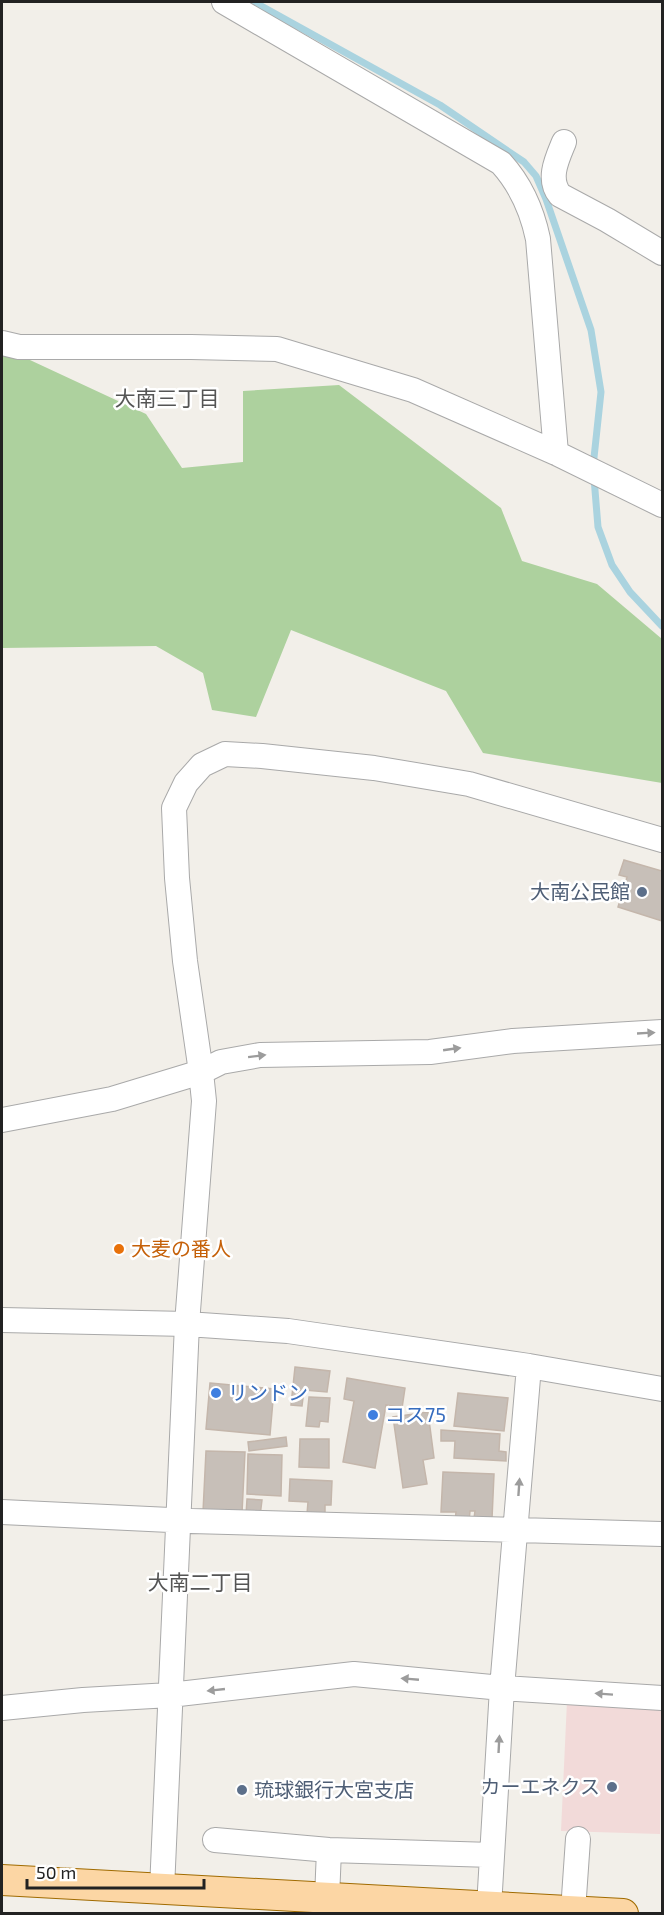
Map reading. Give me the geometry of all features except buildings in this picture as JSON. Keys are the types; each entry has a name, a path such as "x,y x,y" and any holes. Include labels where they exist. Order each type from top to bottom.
{"main road":[{"path":"2,1880 501,1910 623,1914"}],"street":[{"path":"224,2 501,163 513,176 534,218 538,239 556,453"},
{"path":"564,142 555,162 556,190 565,200 607,220 663,254"},
{"path":"521,189 556,190"},
{"path":"2,343 19,347 191,346 277,350 413,390 556,453 663,505"},
{"path":"162,1890 188,1324 204,1101 185,961 177,878 174,808 186,783 202,765 225,754 262,756 384,770 469,784 663,840"},
{"path":"2,1120 112,1099 201,1071 221,1062 260,1055 430,1052 513,1041 663,1032"},
{"path":"2,1320 188,1324 288,1331 529,1366 663,1389"},
{"path":"501,1910 492,1855 502,1688 529,1366"},
{"path":"2,1512 178,1520 663,1533"},
{"path":"2,1708 170,1695 354,1674 502,1688 663,1698"},
{"path":"573,1911 578,1839"},
{"path":"215,1840 330,1850 492,1855"},
{"path":"327,1898 330,1850"}],"shaded area":[{"name":"カーエネクス","path":"567,1701 662,1706 660,1834 561,1831"}],"green space":[{"path":"2,347 146,414 182,468 243,462 243,391 339,385 501,508 522,561 597,584 662,639 662,783 483,753 446,691 291,630 256,717 212,710 203,673 156,646 2,648"}],"waterway":[{"path":"254,2 440,105 524,162 536,176 591,330 601,392 593,467"},
{"path":"594,478 598,527 612,565 630,592 662,626"}],"place":[{"name":"大南公民館","path":"642,892"},
{"name":"大麦の番人","path":"119,1249"},
{"name":"リンドン","path":"216,1393"},
{"name":"コス75","path":"373,1415"},
{"name":"カーエネクス","path":"612,1787"},
{"name":"琉球銀行大宮支店","path":"242,1790"}],"district":[{"name":"大南三丁目","path":"167,399"},
{"name":"大南二丁目","path":"200,1583"}]}
